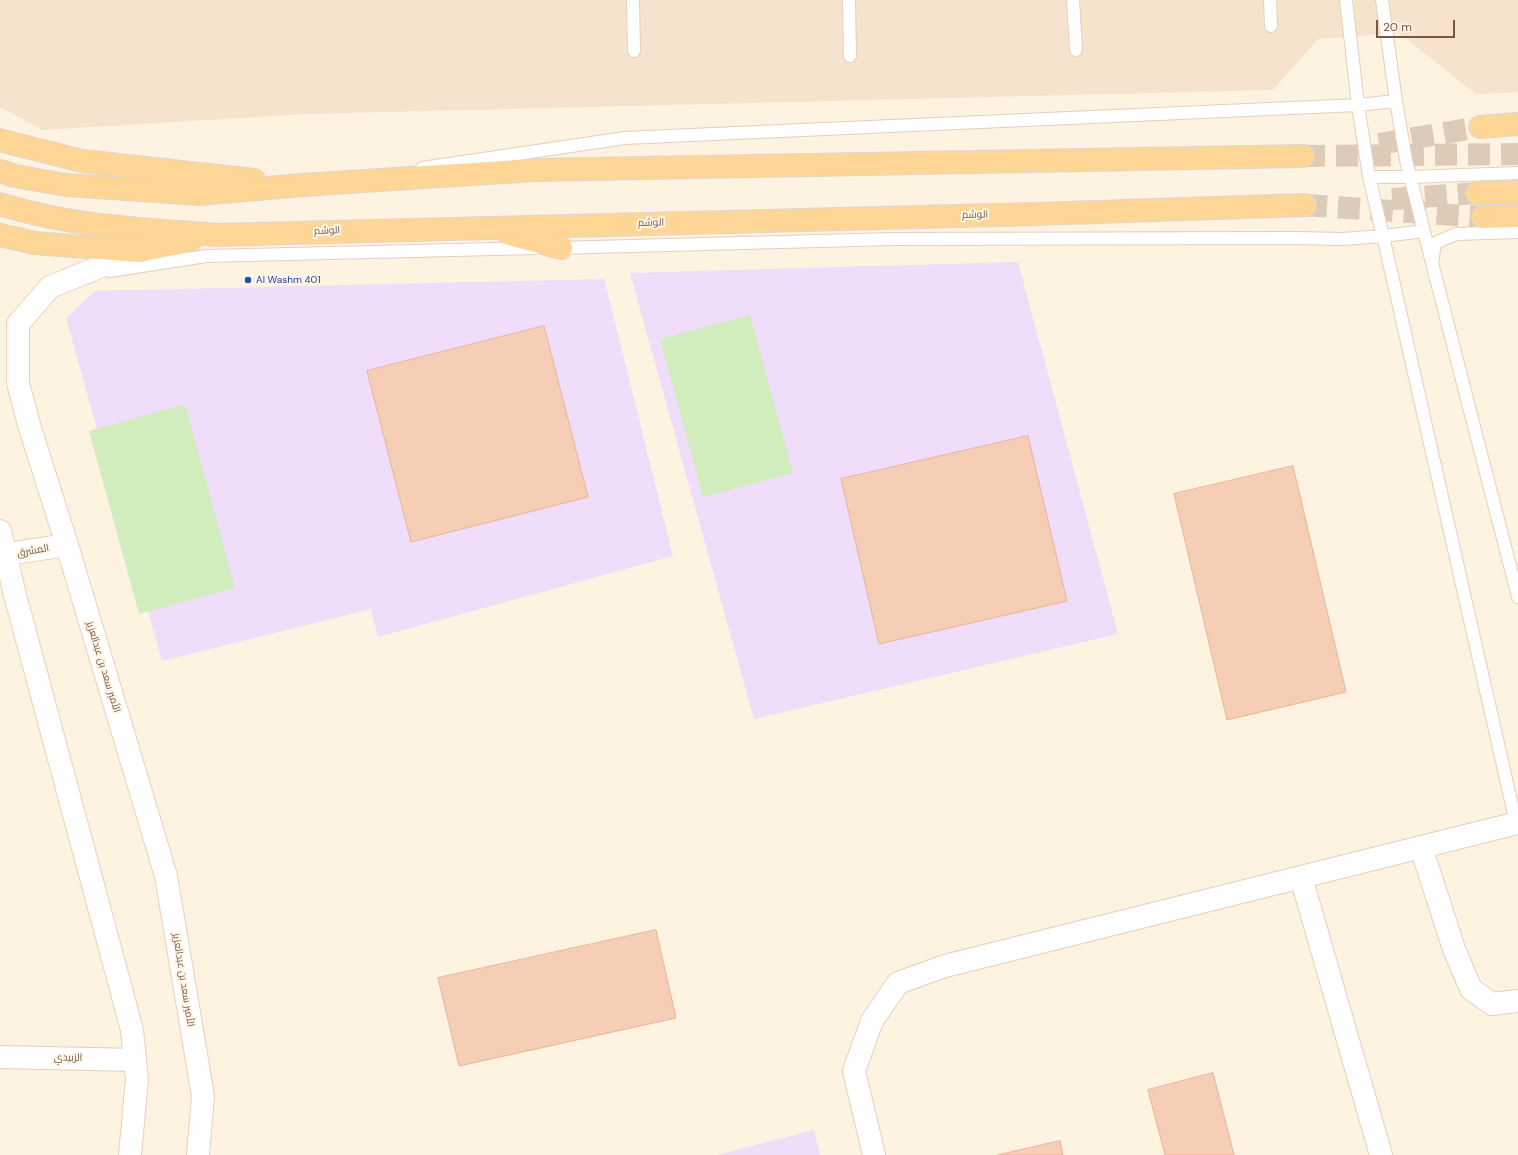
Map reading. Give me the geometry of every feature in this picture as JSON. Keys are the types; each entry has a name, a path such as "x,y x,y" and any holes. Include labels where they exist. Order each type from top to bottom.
{"main road":[{"path":"1480,127 1518,124"},
{"path":"0,140 82,161 302,185"},
{"path":"0,171 15,176 66,185 200,194 302,185 535,170 1303,156"},
{"path":"1477,193 1518,192"},
{"name":"الوشم","path":"0,204 25,212 110,226 217,235 1037,214 1305,205"},
{"path":"1484,216 1518,216"},
{"path":"485,227 562,248"},
{"path":"0,235 34,244 139,251 217,235"}],"street":[{"name":"الأمير سعد بن عبدالعزيز","path":"139,251 50,287 18,324 18,383 30,428 67,545 166,876 203,1096 198,1155"},
{"path":"0,531 3,555 132,1030 137,1079 130,1155"},
{"name":"المشرق","path":"3,555 67,545"},
{"path":"874,1155 854,1071 872,1021 898,983 945,966 1517,823"},
{"path":"1421,847 1454,949 1471,989 1492,1004 1518,1001"},
{"path":"1301,877 1381,1155"},
{"name":"الزبيدي","path":"0,1057 135,1060"}],"lane":[{"path":"633,0 634,51"},
{"path":"849,0 850,56"},
{"path":"1073,0 1076,50"},
{"path":"1270,0 1271,26"},
{"path":"1346,0 1358,105 1369,177 1517,823"},
{"path":"1382,0 1396,101 1410,177 1518,597"},
{"path":"302,185 625,138 1358,105 1396,101"},
{"path":"1369,177 1518,173"},
{"path":"81,275 206,256 894,239 1342,239 1424,231"},
{"path":"1432,263 1435,243 1456,234 1518,232"}],"shaded area":[{"path":"0,0 1518,0 1518,92 1476,94 1399,33 1318,39 1273,90 308,114 43,130 0,107"},
{"path":"1018,262 1118,634 754,719 630,273"},
{"path":"604,279 673,556 378,637 371,609 162,661 66,318 95,291"},
{"path":"814,1130 820,1155 717,1155"}],"green space":[{"path":"750,315 793,473 703,497 660,339"},
{"path":"185,404 235,588 139,614 89,431"}],"building":[{"path":"544,326 588,497 411,542 367,371"},
{"path":"1028,436 1067,601 879,644 841,479"},
{"path":"1293,466 1346,692 1227,720 1174,494"},
{"path":"656,930 676,1018 459,1066 438,978"},
{"path":"1213,1073 1234,1155 1165,1155 1148,1090"},
{"path":"1060,1141 1063,1155 998,1155"}],"tunnel":[{"path":"1379,144 1480,127"},
{"path":"1303,156 1518,154"},
{"path":"1392,199 1477,193"},
{"path":"1305,205 1483,217"}],"place":[{"name":"Al Washm 401","path":"248,280"}]}
